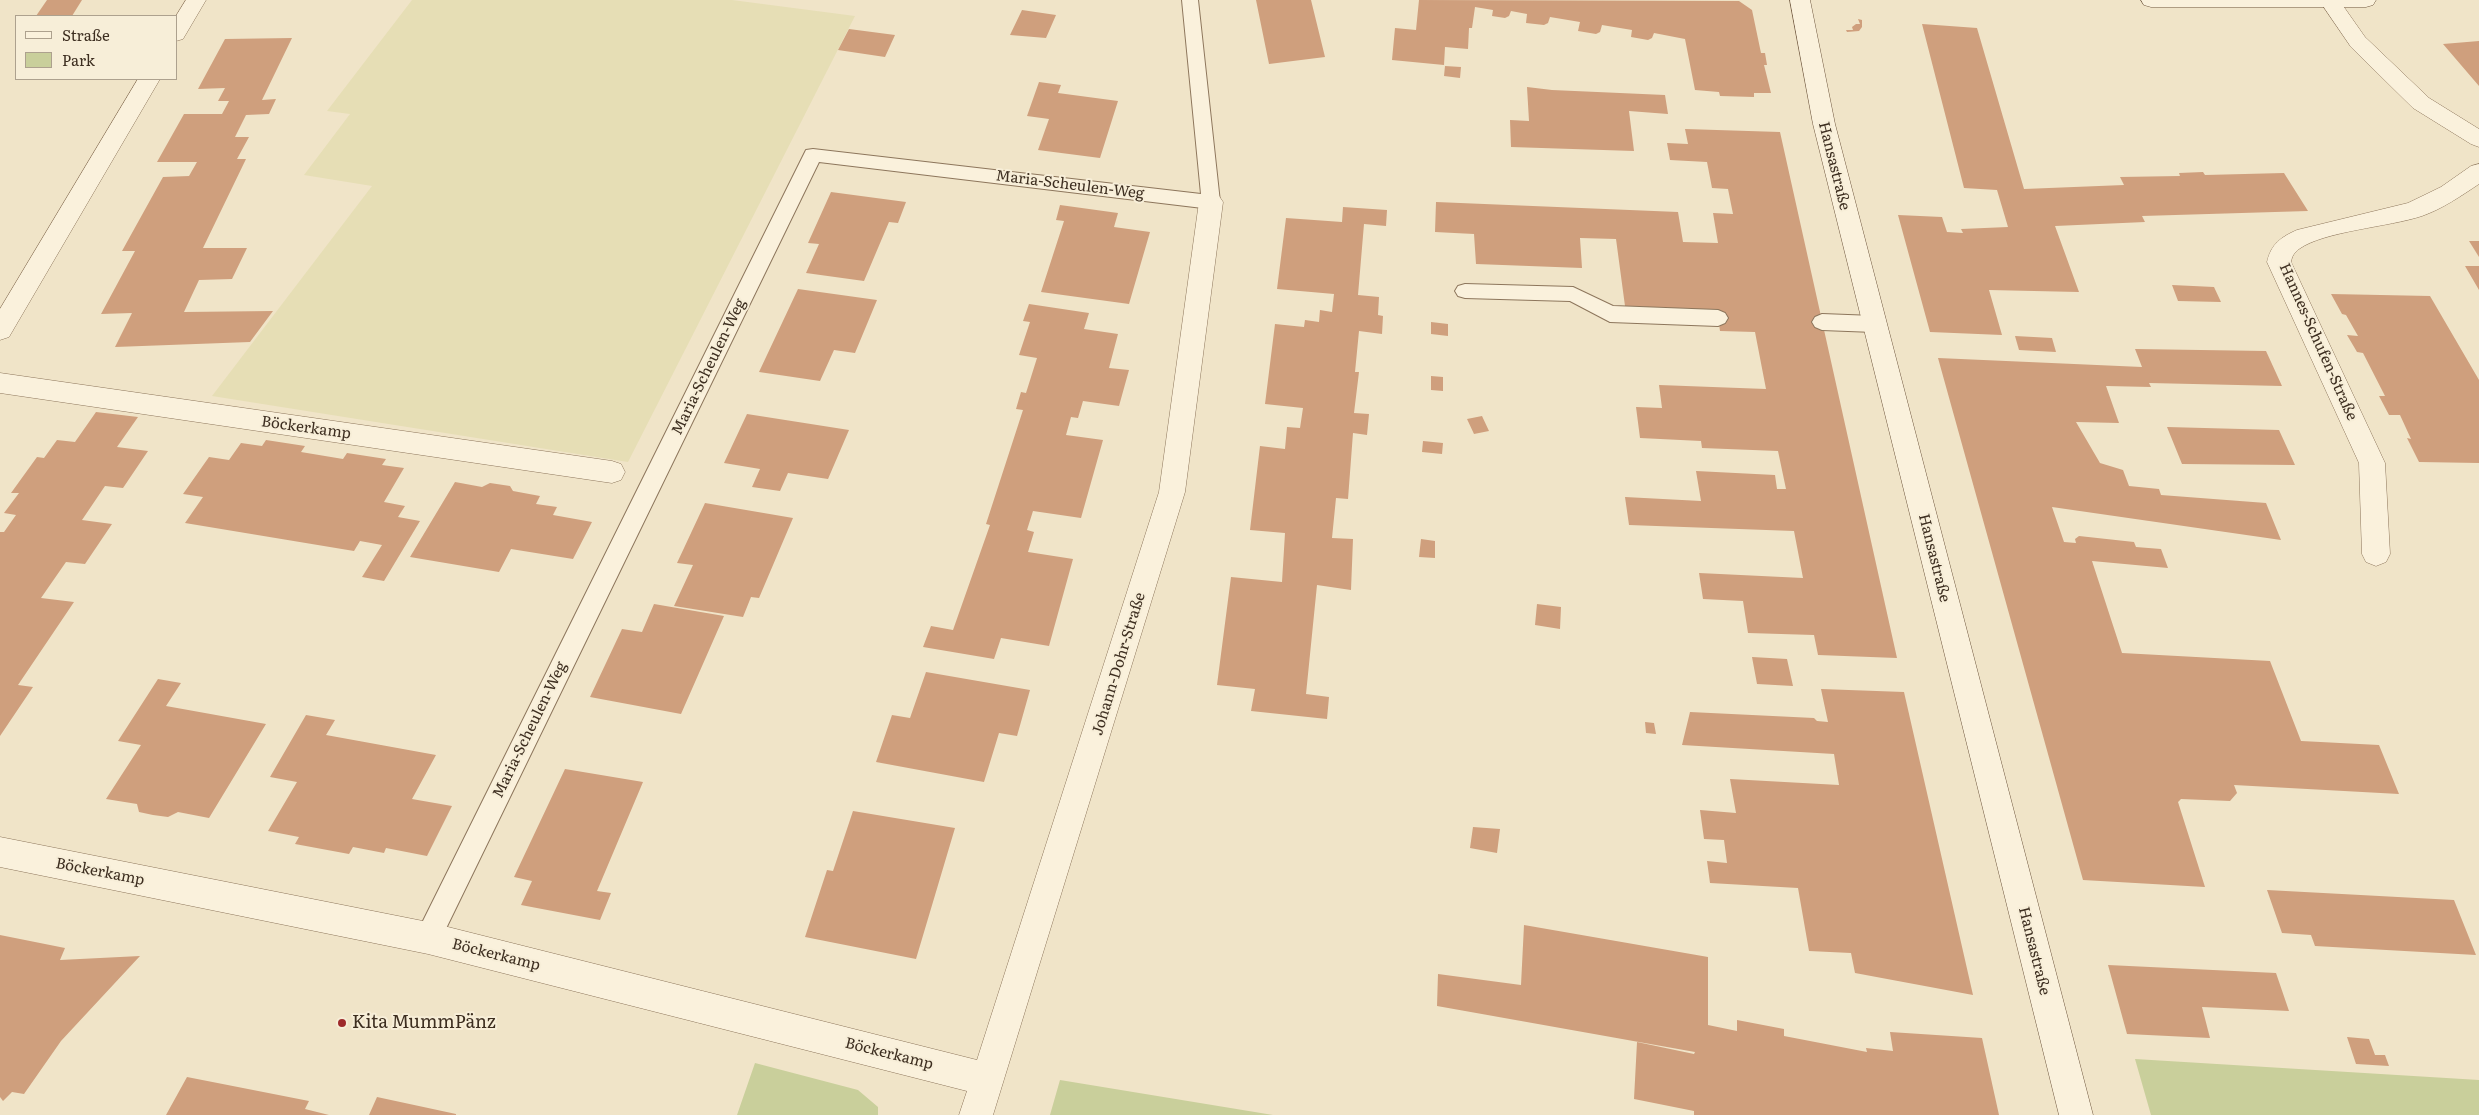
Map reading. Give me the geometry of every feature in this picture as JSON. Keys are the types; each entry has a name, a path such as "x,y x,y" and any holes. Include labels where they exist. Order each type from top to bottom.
{"street":[{"path":"178,31 196,0"},
{"name":"Hansastraße","path":"1800,0 1824,124 2076,1115"},
{"path":"2151,0 2366,0"},
{"path":"2329,1 2358,42 2421,104 2479,140"},
{"path":"0,330 148,80"},
{"name":"Hannes-Schufen-Straße","path":"2376,554 2372,463 2279,262 2282,251 2293,241 2329,229 2416,210 2460,186 2479,172"},
{"name":"Johann-Dohr-Straße","path":"976,1115 1055,870 1172,492 1211,202"},
{"name":"Böckerkamp","path":"0,383 612,472"},
{"name":"Böckerkamp","path":"0,852 428,938 988,1079"}],"lane":[{"path":"1190,0 1211,202"},
{"name":"Maria-Scheulen-Weg","path":"428,938 813,155 1211,202"},
{"path":"1466,291 1573,294 1610,314 1718,318"},
{"path":"1822,322 1874,324"}],"shaded area":[{"path":"412,0 732,0 855,16 628,462 212,396 372,186 304,175 350,114 327,111"}],"green space":[{"path":"2135,1059 2479,1080 2479,1115 2151,1115"},
{"path":"755,1063 858,1090 878,1107 878,1115 737,1115"},
{"path":"1060,1080 1273,1115 1050,1115"}],"building":[{"path":"47,0 82,0 73,15 37,15"},
{"path":"1256,0 1311,0 1325,57 1269,64"},
{"path":"1419,0 1739,1 1752,10 1761,53 1765,53 1767,65 1764,65 1771,93 1754,93 1754,97 1720,96 1719,92 1695,90 1685,39 1654,33 1652,38 1648,40 1631,37 1632,30 1602,25 1600,32 1596,34 1578,31 1580,22 1550,17 1548,23 1544,25 1526,23 1527,14 1511,11 1509,16 1505,18 1492,16 1493,10 1475,7 1472,28 1469,28 1468,49 1445,47 1444,65 1392,60 1395,28 1416,30"},
{"path":"1022,10 1056,15 1046,38 1010,35"},
{"path":"1858,19 1862,20 1862,27 1859,31 1847,32 1846,30 1853,30 1852,27 1860,24"},
{"path":"1922,24 1977,28 2024,189 2124,185 2120,177 2180,176 2179,173 2203,172 2205,175 2284,173 2308,211 2142,216 2145,222 2055,226 2079,292 1989,290 2002,335 1930,332 1898,215 1942,217 1947,232 1963,233 1961,229 2008,227 1997,190 1964,188"},
{"path":"849,29 895,35 885,57 838,50"},
{"path":"292,38 262,100 276,99 269,114 246,115 235,137 249,137 237,159 246,159 203,248 247,248 232,279 199,280 184,312 273,311 250,342 115,347 132,313 101,314 135,251 122,251 163,177 189,176 197,162 157,162 184,114 222,114 229,101 218,101 225,88 198,89 225,39"},
{"path":"2479,41 2479,86 2443,44"},
{"path":"1445,66 1461,67 1460,78 1444,76"},
{"path":"1039,82 1061,85 1058,93 1118,101 1100,158 1038,150 1049,119 1027,116"},
{"path":"1527,87 1552,90 1665,95 1668,114 1629,111 1634,151 1511,147 1510,120 1529,121"},
{"path":"1685,129 1780,132 1897,658 1818,655 1814,635 1748,633 1743,601 1703,599 1699,573 1803,578 1794,531 1629,525 1625,497 1701,501 1696,471 1775,475 1777,489 1786,489 1778,451 1702,448 1701,441 1640,438 1636,407 1662,408 1659,385 1766,389 1755,332 1720,331 1717,310 1625,306 1616,239 1580,238 1582,268 1476,264 1474,234 1435,232 1436,202 1678,212 1683,242 1718,243 1713,213 1733,214 1728,189 1712,188 1707,162 1670,160 1667,143 1688,144"},
{"path":"831,192 906,202 898,223 889,222 864,281 806,273 819,244 808,243"},
{"path":"1060,205 1118,213 1114,227 1150,232 1129,304 1041,292 1064,221 1056,220"},
{"path":"1343,207 1387,210 1386,226 1364,224 1358,295 1379,297 1378,315 1383,316 1382,334 1359,331 1355,372 1359,372 1354,413 1369,414 1367,435 1353,433 1348,499 1336,498 1332,538 1353,539 1351,590 1317,585 1306,694 1329,697 1327,719 1251,711 1255,689 1217,685 1231,577 1282,582 1285,533 1250,530 1260,446 1285,449 1287,427 1300,428 1303,408 1265,404 1275,324 1304,327 1305,320 1319,322 1320,310 1332,312 1334,294 1277,289 1286,218 1342,222"},
{"path":"2469,241 2479,241 2479,257"},
{"path":"2465,266 2479,266 2479,290"},
{"path":"2172,285 2214,287 2221,302 2178,301"},
{"path":"798,289 877,300 855,353 834,350 820,381 759,372"},
{"path":"2331,294 2430,296 2479,380 2479,463 2419,462 2407,438 2411,439 2400,415 2389,415 2379,396 2385,396 2363,353 2357,352 2347,335 2358,336 2346,315 2342,314"},
{"path":"1029,304 1089,313 1084,329 1118,334 1109,368 1129,370 1119,406 1083,401 1078,418 1071,417 1066,435 1103,440 1081,518 1033,511 1027,530 1034,532 1028,552 1073,559 1049,646 1001,638 994,659 923,647 931,626 953,630 990,525 986,524 1023,410 1016,409 1021,392 1026,393 1037,358 1019,355 1030,322 1023,321"},
{"path":"1431,322 1448,324 1448,336 1431,334"},
{"path":"2015,336 2052,338 2056,352 2019,350"},
{"path":"2135,349 2266,351 2282,386 2149,383 2151,387 2106,386 2119,423 2076,422 2100,463 2123,470 2129,486 2159,489 2161,495 2266,503 2281,540 2052,507 2064,542 2076,543 2075,539 2079,536 2134,542 2136,547 2161,549 2168,568 2092,561 2122,653 2270,661 2301,741 2379,745 2399,794 2234,785 2237,793 2230,801 2181,799 2178,802 2205,887 2083,880 1938,358 2142,367"},
{"path":"1431,376 1443,377 1443,391 1431,390"},
{"path":"96,412 138,417 117,447 148,451 123,488 105,486 82,520 112,524 85,564 66,562 41,598 74,602 18,685 33,687 0,736 0,532 4,532 16,515 4,513 19,493 11,493 37,457 44,458 57,440 75,442"},
{"path":"747,414 849,430 828,479 788,473 780,491 752,487 760,469 724,463"},
{"path":"1482,416 1489,431 1474,434 1467,419"},
{"path":"2167,427 2279,430 2295,465 2182,464"},
{"path":"266,440 305,446 301,452 343,459 347,453 386,459 382,465 404,468 384,502 405,506 398,517 420,521 384,581 362,577 382,545 360,541 354,551 185,523 203,497 183,494 209,457 229,460 241,443 262,446"},
{"path":"1423,441 1443,443 1442,454 1422,452"},
{"path":"455,482 482,487 490,483 510,486 513,491 540,496 536,504 557,507 553,515 592,522 573,559 511,549 499,572 410,557"},
{"path":"705,503 793,518 759,598 751,597 743,617 674,606 693,565 677,563"},
{"path":"1421,539 1435,541 1435,558 1419,557"},
{"path":"654,604 724,616 681,714 590,697 622,629 642,632"},
{"path":"1537,604 1561,607 1560,629 1535,625"},
{"path":"1752,657 1787,659 1793,686 1757,684"},
{"path":"926,672 1030,690 1017,736 999,733 984,782 876,762 892,715 910,718"},
{"path":"158,679 181,683 166,706 266,724 209,818 178,812 168,817 153,815 139,812 137,804 106,799 141,745 118,741"},
{"path":"1821,689 1904,692 1973,995 1855,973 1851,953 1809,951 1798,888 1710,883 1707,861 1727,863 1724,840 1704,839 1700,810 1736,813 1730,779 1839,785 1834,754 1682,745 1690,712 1814,718 1817,721 1828,722"},
{"path":"306,715 335,720 326,735 436,755 412,799 452,806 427,856 386,848 384,853 353,847 349,854 295,844 299,837 268,831 297,782 270,777"},
{"path":"1645,722 1654,723 1656,734 1646,733"},
{"path":"565,769 643,782 597,891 611,893 600,920 521,905 532,881 514,877"},
{"path":"853,811 955,828 916,959 805,937 827,870 833,871"},
{"path":"1473,827 1500,829 1497,853 1470,848"},
{"path":"2267,890 2454,900 2476,955 2315,946 2311,935 2282,933"},
{"path":"1524,925 1708,957 1708,1025 1737,1031 1737,1020 1784,1029 1784,1036 1867,1052 1866,1048 1893,1051 1890,1032 1982,1038 1999,1115 1694,1115 1694,1111 1634,1099 1637,1042 1694,1054 1695,1052 1437,1006 1438,974 1521,985"},
{"path":"0,935 65,948 60,960 140,956 61,1041 24,1094 12,1092 3,1101 0,1097"},
{"path":"2108,965 2276,973 2289,1011 2202,1007 2210,1038 2127,1034"},
{"path":"2347,1037 2369,1039 2375,1055 2385,1055 2389,1066 2356,1064"},
{"path":"187,1077 309,1101 305,1109 329,1115 166,1115"},
{"path":"377,1097 456,1114 456,1115 369,1115"}],"place":[{"name":"Kita MummPänz","path":"342,1023"}]}
